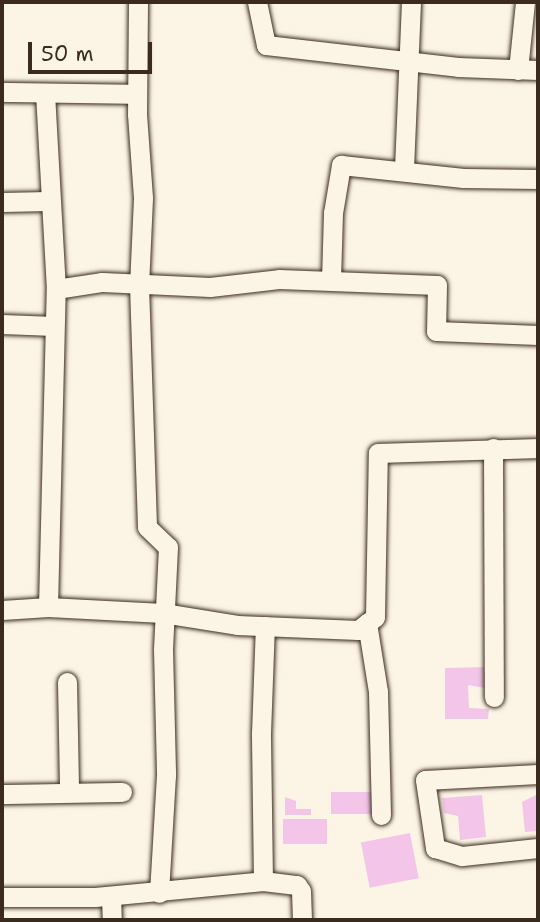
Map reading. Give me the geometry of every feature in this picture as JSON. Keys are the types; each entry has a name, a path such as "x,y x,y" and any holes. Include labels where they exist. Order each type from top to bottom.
{"street":[{"path":"138,2 137,94 143,198 139,285 147,527 168,547 163,613 166,775 159,893"},
{"path":"257,2 266,45 409,62 538,70"},
{"path":"404,169 411,2"},
{"path":"518,70 525,2"},
{"path":"2,92 137,94"},
{"path":"46,93 48,201 56,289 48,607"},
{"path":"331,280 333,213 341,165 404,169 463,178 538,179"},
{"path":"2,202 48,201"},
{"path":"56,289 102,282 210,287 279,279 437,285 436,331 538,335"},
{"path":"2,324 54,326"},
{"path":"493,448 494,697"},
{"path":"2,610 48,607 163,613 265,626 358,630 374,617 378,453 538,448"},
{"path":"367,623 378,692 382,815"},
{"path":"263,881 261,733 265,626"},
{"path":"67,682 69,791"},
{"path":"538,774 425,780 435,848 462,856 538,848"},
{"path":"2,794 122,792"},
{"path":"2,897 111,896 263,881 297,886 301,891 302,920"},
{"path":"111,896 112,920"}],"building":[{"path":"490,667 491,689 468,685 469,708 489,709 488,719 445,719 445,668"},
{"path":"331,792 373,792 373,814 331,814"},
{"path":"538,794 538,831 525,832 522,802"},
{"path":"482,795 486,837 460,840 458,816 444,813 442,798"},
{"path":"285,797 296,801 296,809 311,809 311,815 285,815"},
{"path":"283,819 327,819 327,844 283,844"},
{"path":"410,833 419,878 370,888 361,843"}]}
